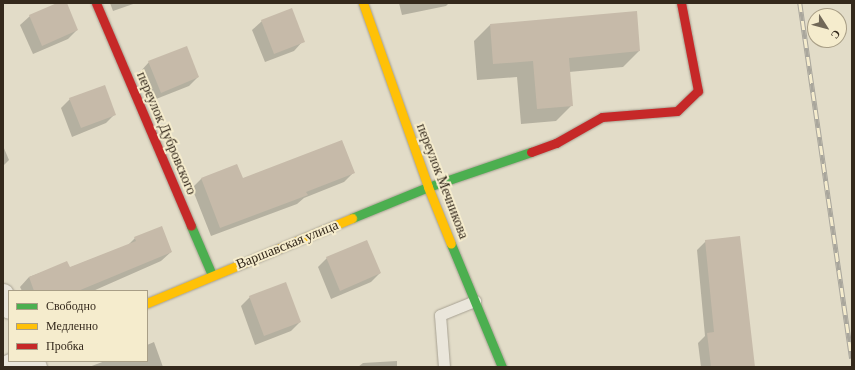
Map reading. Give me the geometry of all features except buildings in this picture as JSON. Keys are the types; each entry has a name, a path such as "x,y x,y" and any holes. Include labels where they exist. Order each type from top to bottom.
{"street":[{"name":"переулок Дубровского","path":"96,3 212,275"},
{"name":"переулок Мечникова","path":"363,3 428,186 502,367"},
{"name":"Варшавская улица","path":"148,304 212,275 428,186 556,143 602,117 677,111 698,90 681,3"},
{"path":"3,294 8,306"},
{"path":"4,367 15,362"}],"lane":[{"path":"444,367 440,316 475,301"}],"railway":[{"path":"800,3 852,358"}],"traffic: fast":[{"path":"352,218 428,187 531,152"},
{"path":"191,226 212,275"},
{"path":"451,244 502,367"}],"traffic: slow":[{"path":"363,3 428,187 451,244"},
{"path":"148,303 352,218"}],"traffic: jam":[{"path":"96,3 191,226"},
{"path":"531,152 556,143 602,117 677,111 698,91 681,3"}]}
